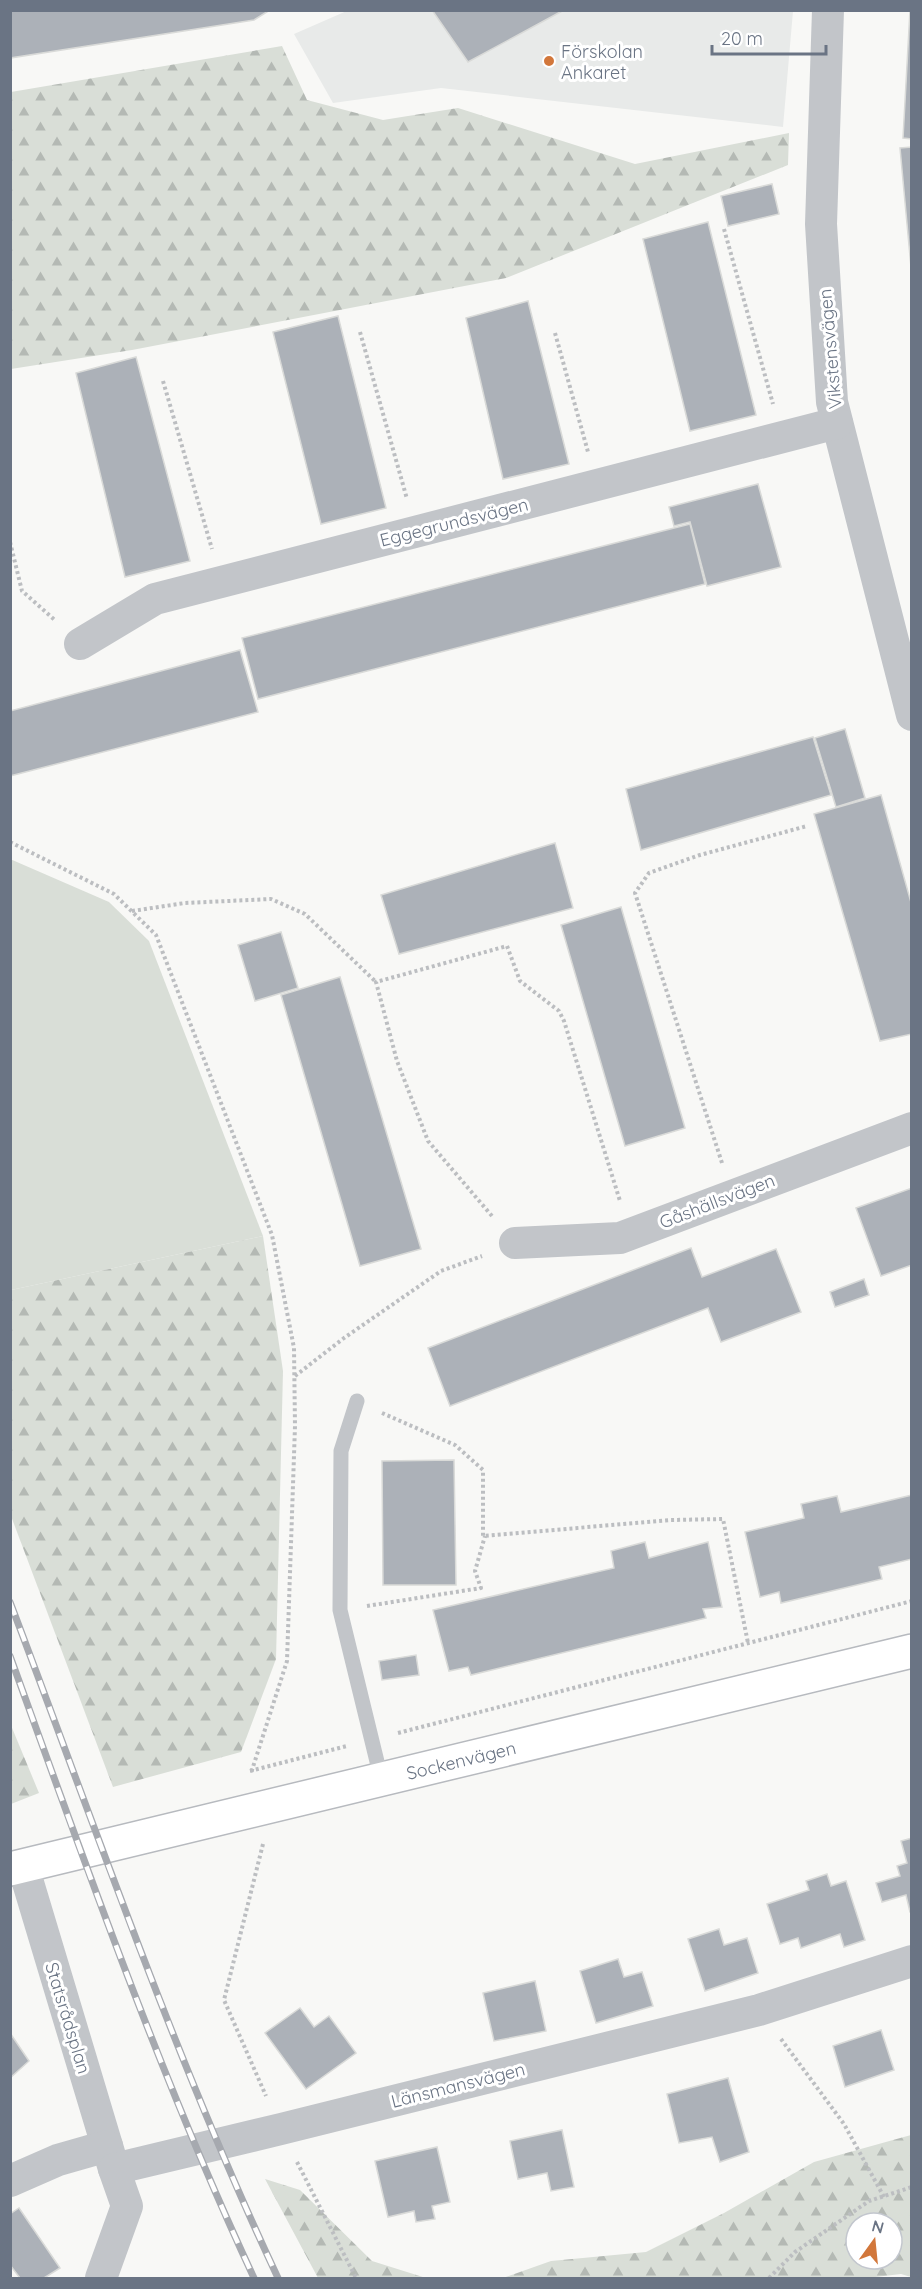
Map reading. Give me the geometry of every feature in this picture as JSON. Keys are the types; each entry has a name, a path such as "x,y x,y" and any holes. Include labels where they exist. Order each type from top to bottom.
{"street":[{"name":"Vikstensvägen","path":"828,10 821,224 832,402 912,715"},
{"name":"Eggegrundsvägen","path":"81,644 155,599 837,423"},
{"name":"Gåshällsvägen","path":"515,1243 620,1238 912,1128"},
{"name":"Sockenvägen","path":"17,1868 912,1650"},
{"name":"Statsrådsplan","path":"17,1868 111,2157"},
{"name":"Länsmansvägen","path":"10,2181 58,2160 111,2157 280,2129 759,2010 912,1961"},
{"path":"101,2278 127,2206 111,2157"}],"lane":[{"path":"357,1401 341,1451 340,1610 381,1778"}],"path":[{"path":"724,229 783,437"},
{"path":"360,332 416,531"},
{"path":"555,333 597,485"},
{"path":"163,381 221,581"},
{"path":"10,542 22,591 81,644"},
{"path":"732,1195 635,893 649,873 700,855 807,826"},
{"path":"10,842 114,894 156,934 272,1235 294,1348 295,1376 287,1661 252,1770 263,1842 224,2000 280,2129 356,2278"},
{"path":"132,911 185,903 271,899 305,914 376,982 397,1060 428,1141 515,1243 441,1271 344,1338 295,1376"},
{"path":"376,982 507,946 520,981 559,1011 564,1021 630,1234"},
{"path":"340,1610 481,1588 475,1571 485,1536 483,1536 483,1470 455,1445 357,1401"},
{"path":"485,1536 723,1519 748,1643"},
{"path":"240,1773 912,1601"},
{"path":"759,2010 844,2124 884,2197"},
{"path":"769,2278 795,2252 869,2201 912,2187"}],"shaded area":[{"name":"Förskolan Ankaret","path":"349,10 793,11 783,127 441,88 333,103 294,34"}],"green space":[{"path":"282,46 307,100 383,120 458,108 635,164 789,133 788,165 506,278 132,350 11,369 11,92"},
{"path":"10,859 109,902 149,941 263,1236 11,1290"},
{"path":"263,1236 283,1371 276,1659 241,1752 113,1787 11,1516 11,1290"},
{"path":"10,1723 39,1793 11,1804 10,1804"},
{"path":"911,2135 911,2277 901,2274 867,2278 503,2278 551,2261 646,2252 724,2213 814,2162"},
{"path":"265,2179 300,2190 372,2261 426,2278 318,2278"}],"building":[{"path":"10,10 270,10 254,20 10,58"},
{"path":"432,10 564,10 468,62"},
{"path":"910,10 912,10 912,139 903,138"},
{"path":"912,147 912,278 900,148"},
{"path":"772,184 779,214 728,226 721,196"},
{"path":"708,222 756,415 690,431 643,239"},
{"path":"528,301 569,464 503,479 466,318"},
{"path":"338,316 386,508 321,524 273,332"},
{"path":"136,357 190,561 125,577 76,373"},
{"path":"758,484 781,567 707,586 690,522 674,526 669,507"},
{"path":"690,524 705,584 258,699 242,638"},
{"path":"240,650 258,712 10,776 10,711"},
{"path":"845,729 865,798 836,807 815,738"},
{"path":"813,737 831,795 641,850 626,789"},
{"path":"881,795 912,906 912,1034 880,1041 814,814"},
{"path":"555,843 573,908 399,954 381,895"},
{"path":"621,907 685,1128 625,1146 561,925"},
{"path":"281,932 298,988 255,1001 238,945"},
{"path":"340,977 421,1249 360,1266 281,995"},
{"path":"912,1188 912,1265 881,1276 856,1208"},
{"path":"691,1248 702,1277 776,1249 801,1312 721,1342 708,1308 450,1406 428,1348"},
{"path":"864,1279 869,1295 835,1307 830,1292"},
{"path":"454,1460 456,1585 383,1585 382,1461"},
{"path":"912,1495 912,1559 879,1567 882,1579 781,1603 779,1592 760,1597 745,1532 804,1518 801,1504 837,1496 841,1512"},
{"path":"645,1542 649,1558 708,1542 722,1607 703,1609 706,1618 471,1675 468,1667 449,1671 433,1610 614,1568 611,1551"},
{"path":"416,1655 419,1675 382,1680 379,1661"},
{"path":"912,1838 912,1912 910,1912 906,1895 882,1902 876,1883 900,1876 897,1866 907,1863 901,1841"},
{"path":"827,1874 831,1886 846,1881 865,1940 844,1947 840,1934 801,1948 798,1938 780,1944 767,1904 809,1890 806,1881"},
{"path":"719,1929 724,1945 747,1938 758,1973 705,1991 688,1939"},
{"path":"618,1959 624,1977 642,1972 653,2006 596,2023 580,1971"},
{"path":"535,1981 546,2031 494,2041 483,1993"},
{"path":"300,2008 314,2027 329,2016 356,2053 306,2089 265,2033"},
{"path":"881,2030 894,2070 845,2087 833,2046"},
{"path":"10,2033 29,2061 10,2078"},
{"path":"728,2078 749,2152 720,2162 712,2137 679,2143 667,2094"},
{"path":"562,2130 574,2187 551,2191 547,2173 518,2179 510,2141"},
{"path":"437,2147 450,2202 432,2206 435,2219 416,2222 414,2211 388,2217 375,2161"},
{"path":"19,2208 60,2268 44,2278 20,2278 10,2265 10,2214"}],"railway":[{"path":"10,1602 171,2028 240,2195 278,2278"},
{"path":"10,1656 125,1970 187,2125 254,2278"}],"place":[{"name":"Förskolan Ankaret","path":"549,61"}]}
